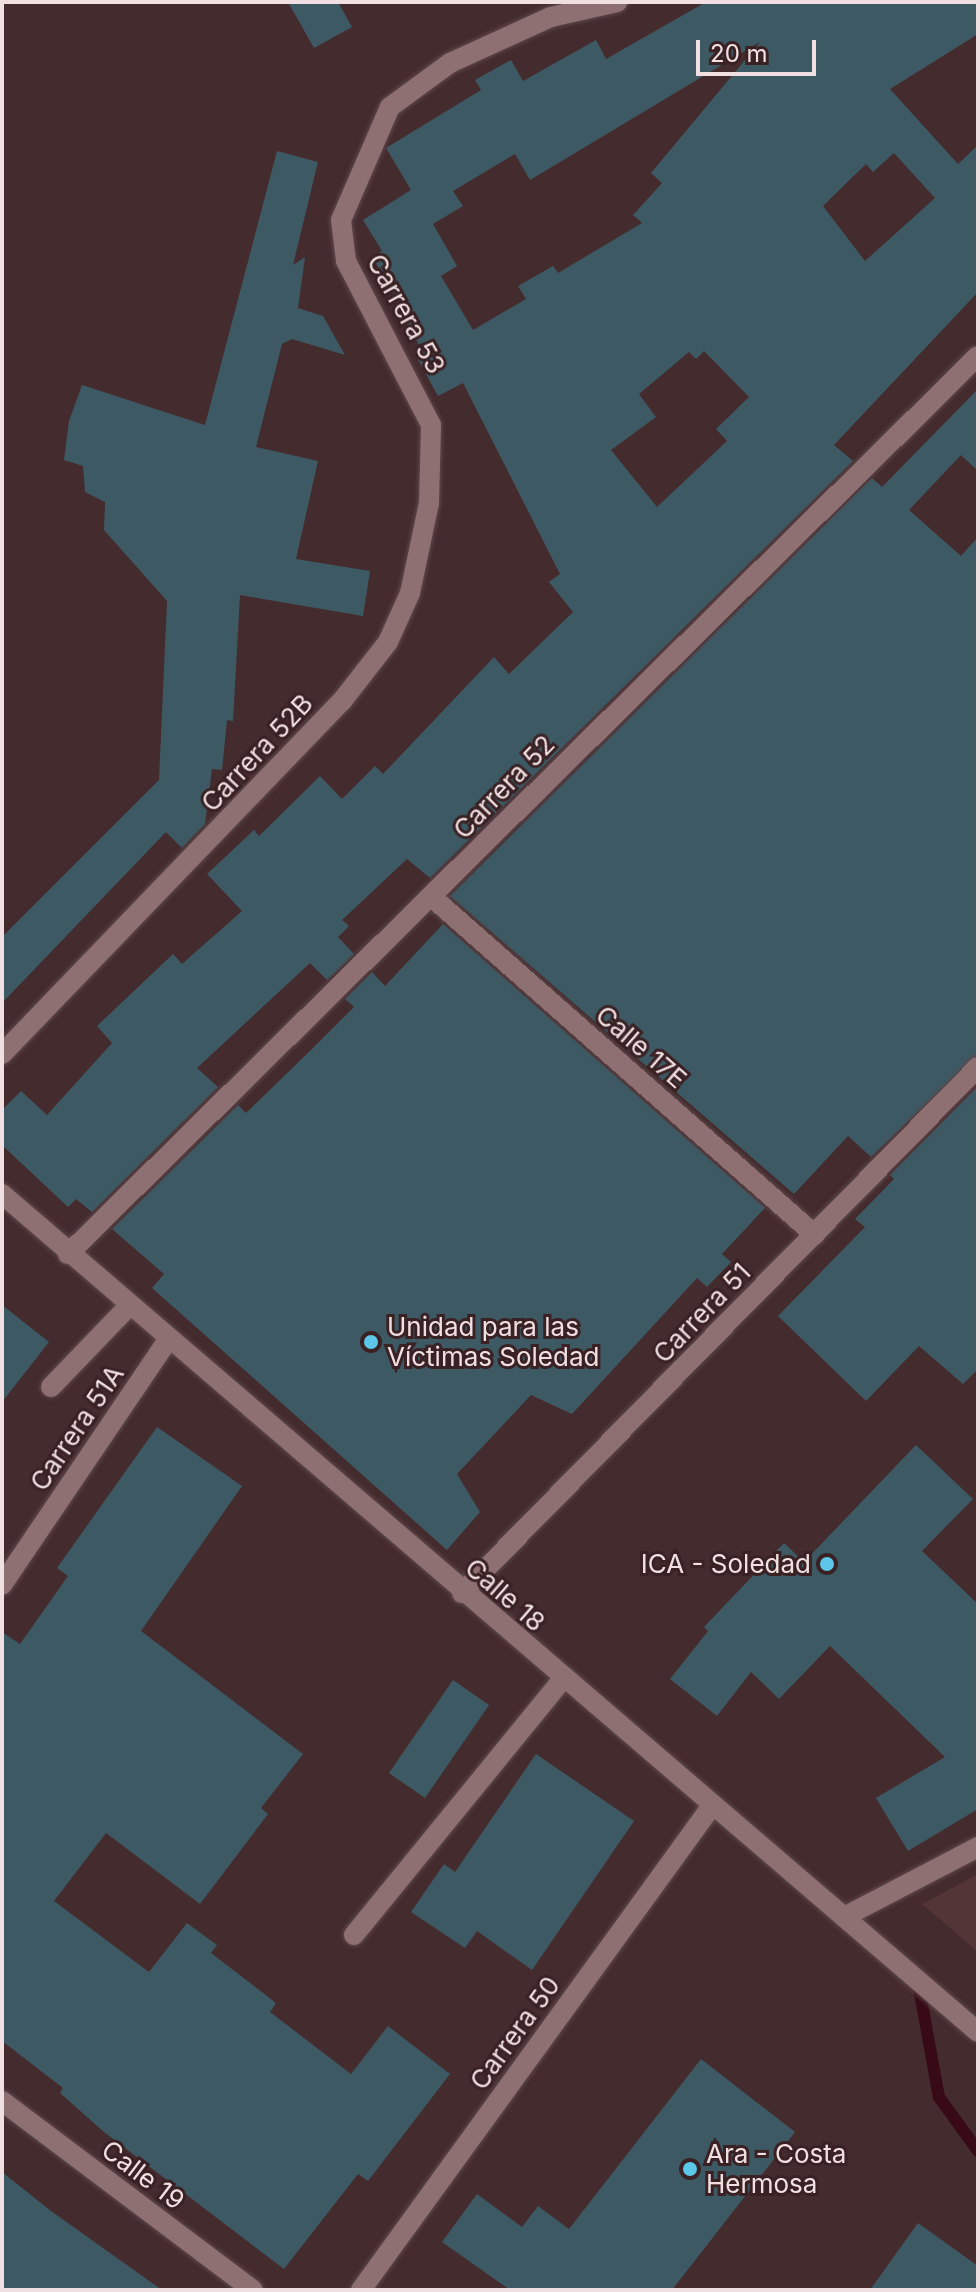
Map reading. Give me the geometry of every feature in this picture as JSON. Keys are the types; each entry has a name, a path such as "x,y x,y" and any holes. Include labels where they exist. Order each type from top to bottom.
{"street":[{"name":"Carrera 53","path":"431,425 346,261 341,220 349,188 390,107 450,63 551,17 617,2"},
{"name":"Carrera 52","path":"68,1254 433,898 624,699 978,356"},
{"name":"Carrera 52B","path":"2,1054 279,769 388,642 410,593 429,503 431,425"},
{"name":"Calle 17E","path":"433,898 815,1235"},
{"name":"Carrera 51","path":"462,1593 978,1067"},
{"name":"Calle 18","path":"2,1194 711,1807 978,2032"},
{"path":"51,1387 129,1306"},
{"name":"Carrera 51A","path":"2,1585 168,1340"},
{"path":"354,1935 563,1679"},
{"name":"Carrera 50","path":"361,2290 711,1807"},
{"path":"844,1917 978,1847"},
{"name":"Calle 19","path":"2,2101 253,2290"}],"shaded area":[{"path":"978,1874 978,1952 922,1904"}],"building":[{"path":"288,2 338,2 352,27 314,48"},
{"path":"706,2 978,2 978,34 890,89 958,164 978,145 978,292 834,445 853,461 430,878 407,859 342,920 349,926 338,937 354,954 327,980 310,963 197,1068 218,1087 92,1212 76,1199 68,1207 2,1145 2,1110 21,1091 47,1115 112,1043 97,1026 173,954 182,964 242,911 207,874 254,830 259,836 320,776 342,799 375,766 383,774 494,657 509,674 573,612 549,582 560,574 463,383 438,396 414,352 421,348 400,313 407,315 372,257 382,251 363,220 411,190 386,148 481,90 475,80 511,60 523,81 596,40 606,59","holes":["760,42 651,173 662,183 633,215 642,223 558,273 553,266 518,286 526,299 473,330 441,276 457,266 433,224 463,206 453,191 515,154 530,180","894,153 935,198 865,261 823,206 866,164 873,172","704,351 749,397 716,429 727,441 657,507 611,450 656,417 639,394 689,352 696,359"]},
{"path":"277,151 318,162 293,265 305,257 298,308 323,316 345,355 292,339 282,344 256,447 318,461 296,559 370,571 363,616 240,595 233,721 227,720 222,770 212,769 205,824 182,848 166,832 2,1003 2,937 159,780 167,601 104,530 105,502 85,492 83,466 64,460 69,421 82,385 205,425"},
{"path":"978,389 978,471 961,455 909,510 961,556 978,537 978,1054 871,1157 848,1136 794,1194 450,896 872,478 882,487"},
{"path":"443,924 765,1208 722,1254 731,1262 707,1287 697,1278 572,1414 531,1395 457,1474 480,1512 447,1550 152,1288 164,1274 112,1229 238,1105 246,1113 311,1050 354,1007 345,999 372,972 385,986"},
{"path":"978,1086 978,1369 963,1384 919,1346 866,1401 778,1316 865,1227 855,1219 894,1179 890,1175"},
{"path":"2,1305 49,1342 2,1402"},
{"path":"157,1427 242,1486 141,1631 303,1754 261,1808 268,1814 200,1904 106,1833 54,1901 149,1972 187,1923 217,1945 211,1953 276,2003 270,2012 351,2074 388,2026 450,2074 368,2181 358,2174 284,2269 104,2132 60,2093 63,2088 2,2041 2,1632 20,1644 68,1576 57,1568"},
{"path":"916,1445 973,1499 922,1551 978,1604 978,1809 908,1851 876,1798 945,1757 830,1646 779,1699 751,1672 717,1716 670,1679 708,1631 704,1627 784,1543 804,1562"},
{"path":"453,1680 489,1705 425,1798 389,1773"},
{"path":"536,1754 634,1821 532,1970 477,1931 465,1948 411,1912 444,1864 455,1872"},
{"name":"Ara - Costa Hermosa","path":"701,2059 795,2132 672,2290 510,2290 442,2242 477,2194 522,2227 538,2206 569,2229"},
{"path":"2,2172 51,2211 162,2290 2,2290"},
{"path":"918,2223 978,2266 978,2290 870,2290"}],"waterway":[{"path":"918,1982 939,2097 978,2151"}],"place":[{"name":"Unidad para las Víctimas Soledad","path":"371,1342"},
{"name":"ICA - Soledad","path":"827,1564"},
{"name":"Ara - Costa Hermosa","path":"690,2169"}]}
